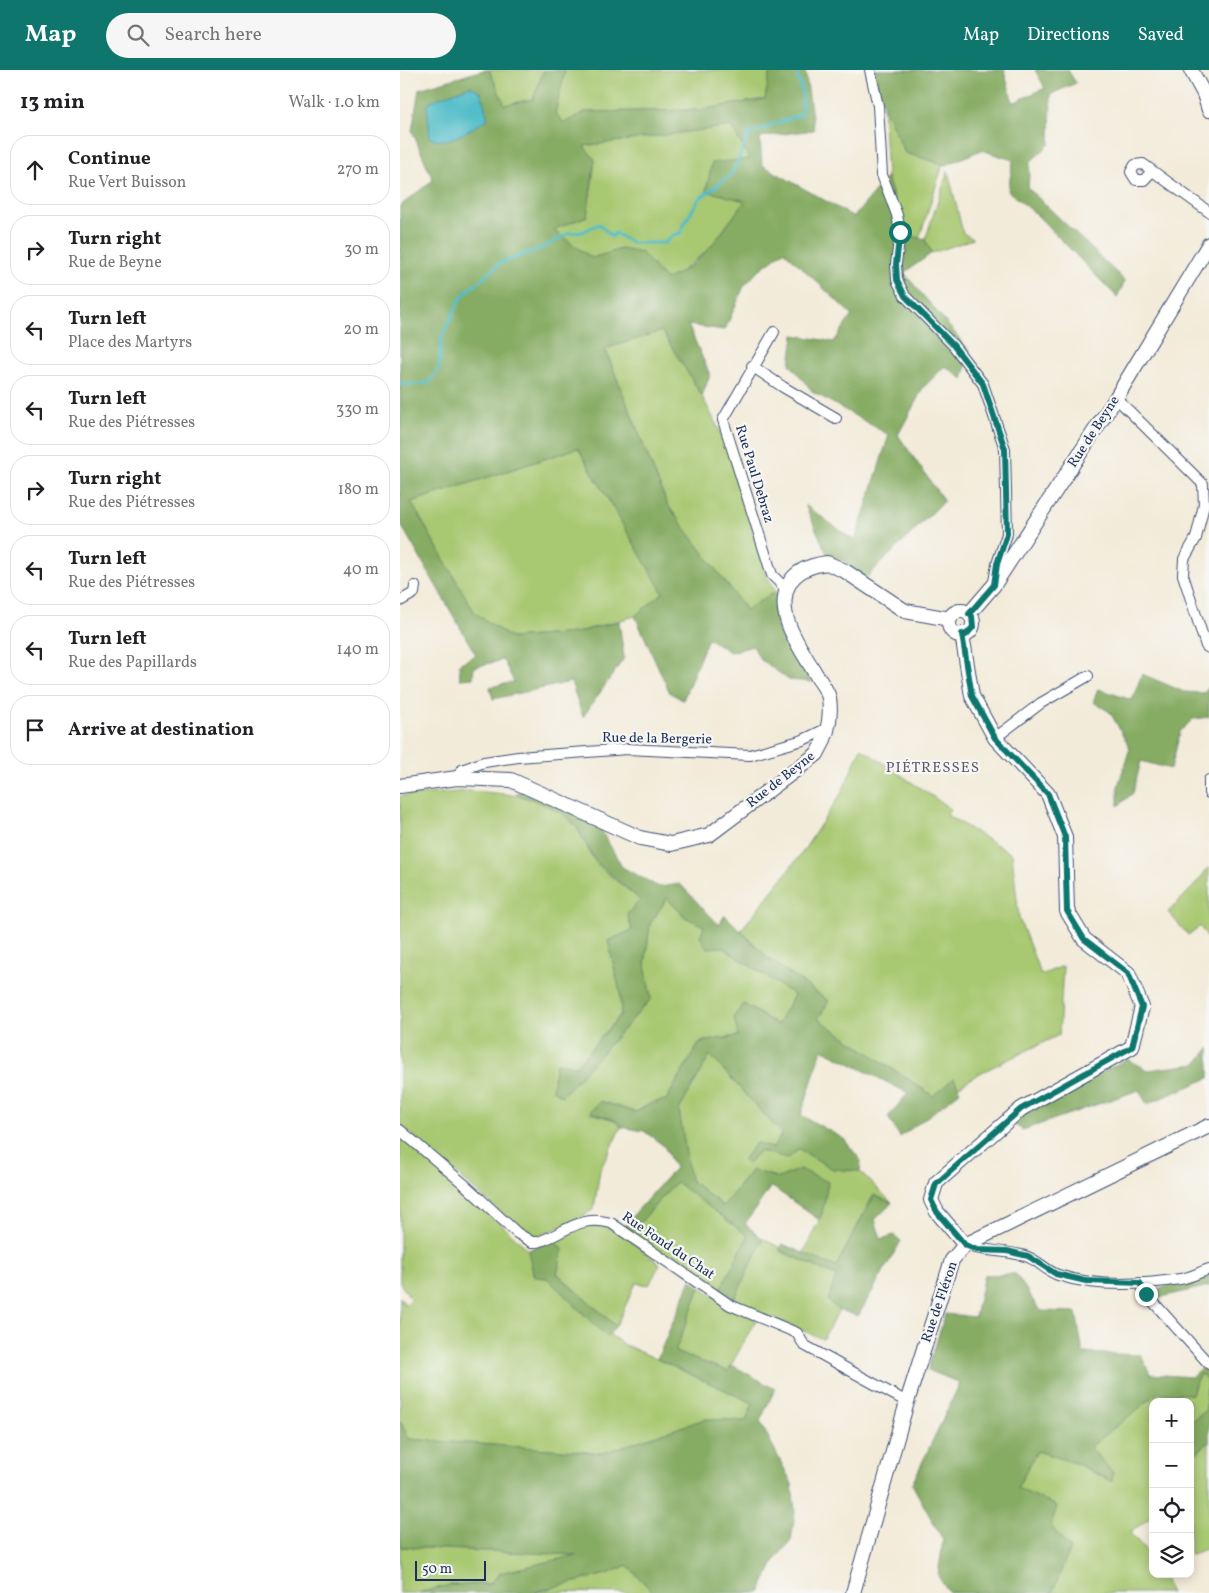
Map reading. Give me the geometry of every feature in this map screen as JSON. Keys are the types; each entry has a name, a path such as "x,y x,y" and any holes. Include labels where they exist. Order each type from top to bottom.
{"street":[{"path":"870,70 878,106 882,175 900,232 896,264 897,280 905,296 953,345 983,384 1005,449 1007,534 997,564 994,585"},
{"path":"1191,70 1204,94 1209,110"},
{"path":"1152,171 1209,212"},
{"name":"Rue de Beyne","path":"969,614 994,585 1116,398 1209,244"},
{"name":"Rue Paul Debraz","path":"774,332 752,366 723,420 772,575 786,589"},
{"path":"752,366 783,388 836,418"},
{"path":"1116,398 1204,484 1204,505 1196,538 1184,558 1183,574 1206,646 1209,648"},
{"path":"786,589 793,576 801,570 827,562 845,571 905,611 950,619"},
{"path":"400,601 414,593 415,586"},
{"name":"Rue de Beyne","path":"400,785 457,778 511,780 640,838 671,844 709,835 817,754 825,740 828,728 829,697 790,627 782,600 786,589"},
{"path":"963,611 969,614 972,616 973,627 966,635 955,633 949,624 953,614 963,611"},
{"path":"962,634 972,696 995,738 1048,794 1065,837 1067,911 1084,939 1128,973 1142,1007 1132,1047 1021,1109 936,1184 931,1200 937,1212 965,1245 977,1250 1007,1251 1028,1256 1056,1274 1086,1281 1140,1283 1182,1279 1209,1269"},
{"path":"995,738 1041,703 1088,676"},
{"name":"Rue de la Bergerie","path":"457,778 462,770 484,762 527,756 628,749 750,755 803,740 828,728"},
{"path":"1209,780 1209,794"},
{"name":"Rue de Fléron","path":"853,1593 907,1402 952,1260 965,1245 1209,1126"},
{"name":"Rue Fond du Chat","path":"400,1130 464,1184 516,1233 527,1240 538,1242 573,1224 597,1219 611,1223 730,1305 796,1332 804,1345 907,1402"},
{"path":"1140,1283 1146,1294 1209,1364"}],"green space":[{"path":"489,70 544,70 533,99 504,105"},
{"path":"489,70 505,105 533,99 544,70 565,70 555,113 564,123 585,112 699,110 765,99 770,70 805,70 814,130 760,137 762,165 854,217 887,177 904,233 925,240 932,253 904,273 970,351 963,379 945,366 923,388 898,435 944,501 865,579 844,561 828,556 805,505 855,541 889,435 813,392 790,364 794,335 834,342 852,315 784,251 759,270 744,286 725,330 688,325 710,375 702,396 662,331 605,349 667,504 746,610 769,595 776,593 778,600 776,620 781,636 812,682 789,680 760,659 753,646 730,652 708,638 683,700 670,693 635,616 663,593 578,448 411,502 475,613 511,638 575,633 619,621 624,658 583,717 571,682 493,699 490,687 514,682 503,660 474,667 473,678 460,679 459,664 476,655 400,523 400,206 433,180 412,131 419,89","holes":["731,126 750,159 712,163 706,191 745,201 720,236 700,257 678,274 665,279 642,253 621,249 592,258 553,230 587,216 595,160 584,146"]},
{"path":"565,70 770,70 766,99 699,110 585,112 564,123 555,113"},
{"path":"873,70 1006,70 1004,71 1013,103 1045,88 1035,70 1068,70 1076,83 1051,94 1050,144 1030,162 1028,188 1125,281 1117,297 1035,213 1008,191 1013,160 981,150 946,165 905,153 883,105"},
{"path":"883,105 905,153 943,164 919,239 904,233 887,177"},
{"path":"731,126 750,159 745,201 710,248 677,275 665,280 621,249 592,258 552,230 587,216 595,160 583,146"},
{"path":"948,171 963,233 973,239 932,253 925,240"},
{"path":"662,331 702,396 727,446 766,574 776,593 769,595 746,610 667,504 605,348"},
{"path":"578,448 663,593 635,616 575,633 511,638 474,613 411,502"},
{"path":"1142,674 1184,692 1204,693 1209,686 1209,717 1193,719 1180,732 1171,769 1141,761 1133,793 1118,806 1118,786 1130,748 1110,712 1093,702 1098,689 1132,700"},
{"path":"861,748 951,809 947,815 1012,854 1019,918 1041,975 1063,966 1059,1035 978,1074 958,1087 954,1078 933,1096 818,1019 828,1001 769,959 741,930 802,853 842,792"},
{"path":"523,788 599,826 622,867 659,887 680,884 719,925 725,915 769,959 829,1001 818,1019 933,1096 954,1078 960,1092 900,1137 888,1117 908,1093 822,1049 801,1115 844,1139 861,1161 860,1171 833,1169 799,1149 788,1158 759,1151 748,1164 743,1160 756,1143 773,1148 782,1134 710,1055 679,1110 690,1180 723,1206 752,1170 779,1178 800,1169 828,1182 822,1214 818,1219 771,1186 745,1224 763,1239 733,1302 718,1294 748,1236 676,1182 630,1234 622,1228 675,1168 664,1146 644,1131 621,1127 615,1120 590,1112 600,1101 635,1112 652,1103 666,1100 700,1042 738,1036 734,1016 744,1004 777,1025 794,995 722,947 707,948 700,937 704,926 685,917 667,898 650,924 645,965 651,999 562,1096 552,1090 556,1063 576,1066 621,1015 620,992 608,941 632,930 627,914 640,900 595,861 577,828 565,815 542,803 516,794"},
{"path":"470,791 528,798 554,808 576,826 598,865 640,900 632,930 608,941 620,992 621,1014 576,1066 562,1096 651,999 645,965 650,924 667,898 685,917 704,926 722,947 795,995 778,1025 744,1004 738,1036 700,1042 666,1100 652,1103 635,1112 600,1101 590,1113 615,1120 621,1127 600,1170 594,1209 577,1220 536,1237 522,1231 400,1125 400,796"},
{"path":"1209,867 1209,941 1200,926 1188,935 1168,912 1194,886"},
{"path":"1209,1048 1209,1078 1147,1104 1139,1090 1023,1130 1012,1123 1040,1104 1127,1059 1148,1070 1196,1064"},
{"path":"710,1055 782,1134 773,1148 756,1143 748,1164 759,1151 788,1158 799,1149 833,1169 860,1171 892,1203 873,1196 836,1267 803,1254 822,1214 800,1169 779,1178 752,1170 723,1206 690,1180 679,1110"},
{"path":"400,1136 460,1184 528,1250 534,1277 547,1278 607,1337 609,1334 623,1344 754,1403 746,1421 705,1419 603,1453 408,1439 400,1421 400,1297 406,1305 411,1299 400,1283"},
{"path":"676,1182 749,1236 718,1294 630,1234"},
{"path":"874,1195 892,1203 875,1220 881,1239 894,1235 901,1241 858,1316 839,1310 828,1301 836,1276 780,1250 782,1244 836,1267"},
{"path":"598,1224 622,1234 660,1264 649,1285 636,1283 616,1326 557,1273 563,1249 552,1240 584,1227"},
{"path":"763,1239 781,1248 780,1251 836,1276 828,1301 839,1310 823,1339 733,1302"},
{"path":"552,1240 563,1249 557,1274 616,1326 607,1337 547,1278 534,1277 528,1250"},
{"path":"1016,1274 1040,1311 1076,1312 1083,1353 1141,1355 1150,1374 1191,1377 1209,1362 1209,1442 1194,1455 1194,1419 1206,1410 1207,1380 1202,1374 1197,1378 1192,1394 1158,1393 1149,1398 1149,1400 1090,1447 1113,1473 1112,1482 1078,1464 1037,1451 1017,1488 1057,1506 1051,1526 1070,1549 1052,1593 949,1593 938,1576 943,1540 912,1484 960,1383 928,1370 945,1314 975,1317 984,1275"},
{"path":"1209,1274 1209,1286 1157,1298 1155,1290"},
{"path":"691,1280 700,1287 675,1352 728,1371 732,1365 775,1389 760,1421 792,1484 795,1512 791,1541 776,1558 760,1593 654,1593 627,1565 610,1573 536,1592 538,1593 418,1593 450,1585 490,1584 500,1573 577,1555 400,1547 400,1421 409,1439 603,1453 705,1419 746,1421 753,1403 657,1359"},
{"path":"700,1287 756,1320 728,1371 675,1352"},
{"path":"1202,1374 1207,1380 1206,1410 1194,1419 1194,1398 1152,1398 1158,1393 1192,1394 1197,1378"},
{"path":"1149,1400 1149,1518 1130,1533 1149,1554 1149,1578 1165,1578 1171,1593 1052,1593 1017,1488 1037,1451 1078,1464 1112,1482 1113,1473 1090,1447"},
{"path":"1209,1442 1209,1548 1194,1554 1194,1488 1194,1455"},
{"path":"400,1547 579,1555 500,1573 490,1584 450,1585 418,1593 400,1593"},
{"path":"627,1565 654,1593 535,1592 610,1573"}],"water":[{"path":"470,86 481,92 488,119 452,138 437,140 430,138 427,106 431,101"}],"waterway":[{"path":"400,382 404,385 429,383 439,367 442,336 462,296 500,263 542,248 569,233 582,232 599,224 612,237 615,233 632,243 665,243 673,235 681,233 683,226 699,199 732,174 749,134 802,114 802,91 796,70"}],"district":[{"name":"PIÉTRESSES","path":"933,768"}],"route":[{"path":"900,232 897,247 897,280 905,296 953,345 983,384 1005,449 1007,534 997,564 994,585 969,614 972,616 973,627 966,635 962,634 972,696 995,738 1048,794 1065,837 1067,911 1084,939 1128,973 1142,1007 1132,1047 1021,1109 936,1184 931,1200 937,1212 965,1245 977,1250 1007,1251 1028,1256 1056,1274 1086,1281 1140,1283 1146,1294"}]}
